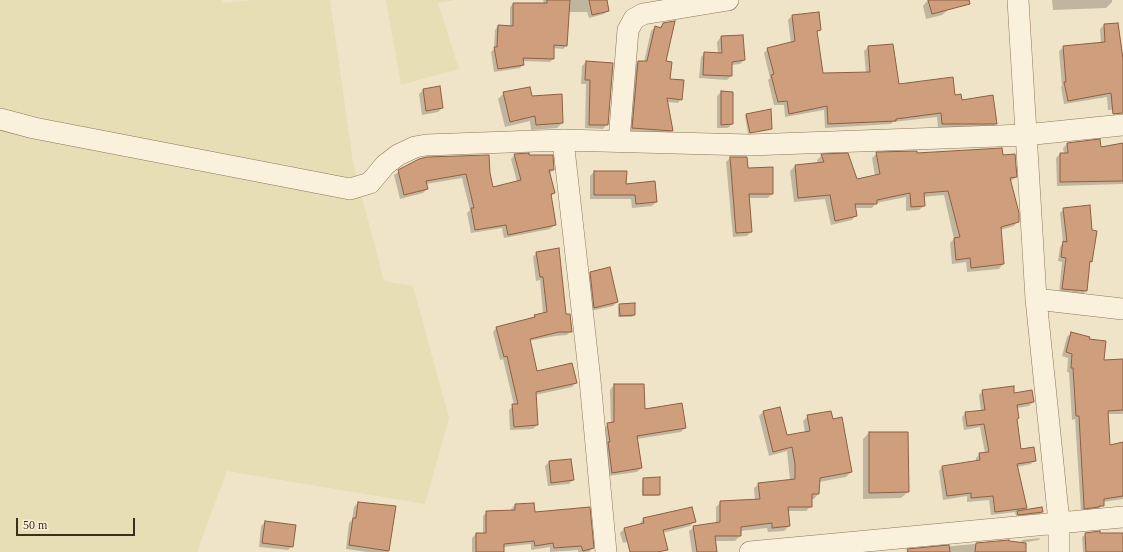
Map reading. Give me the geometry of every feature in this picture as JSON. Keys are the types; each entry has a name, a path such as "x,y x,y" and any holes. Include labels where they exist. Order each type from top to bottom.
{"street":[{"path":"619,142 628,30 634,19 643,14 728,0"},
{"path":"1018,0 1036,299 1059,522 1058,552"},
{"path":"0,119 34,128 350,189 370,183 385,165 398,155 415,147 563,140 749,145 1025,135 1123,125"},
{"path":"563,140 590,380 606,552"},
{"path":"1036,299 1123,309"},
{"path":"750,552 1123,517"}],"shaded area":[{"path":"0,0 222,0 222,3 253,0 330,0 353,163 384,281 413,286 449,418 425,504 227,471 197,552 0,552"},
{"path":"386,0 456,0 438,3 459,69 401,85"}],"building":[{"path":"547,0 570,0 567,46 554,45 554,59 523,58 524,65 498,69 494,47 497,47 498,25 513,26 513,3 547,3"},
{"path":"589,0 607,0 609,11 592,15"},
{"path":"928,0 969,0 970,4 932,14"},
{"path":"819,12 821,30 817,31 823,73 870,72 868,46 893,44 899,84 953,77 955,95 961,94 962,100 993,95 997,124 942,124 941,113 896,119 896,121 828,124 827,106 789,114 787,101 778,102 771,75 774,74 767,48 795,41 792,15"},
{"path":"675,21 666,61 672,62 670,79 684,80 682,100 667,98 673,131 632,128 638,61 647,61 655,26 661,28 663,23"},
{"path":"1118,23 1123,59 1123,113 1113,114 1111,93 1068,101 1064,82 1066,82 1063,46 1105,42 1104,24"},
{"path":"743,35 745,60 732,62 732,76 703,75 704,52 722,53 721,36"},
{"path":"586,61 613,63 608,125 589,125 590,80 585,80"},
{"path":"440,86 443,108 426,111 423,89"},
{"path":"530,87 532,96 562,94 563,123 536,125 535,116 510,122 503,92"},
{"path":"721,91 733,92 733,124 721,125"},
{"path":"771,109 772,129 750,133 746,114"},
{"path":"1100,139 1101,147 1123,143 1123,181 1060,182 1060,153 1068,153 1067,143"},
{"path":"1002,148 1003,155 1015,154 1017,177 1010,178 1019,213 1019,222 1001,227 1004,264 971,268 970,258 956,260 954,238 960,237 948,191 924,193 925,206 911,207 910,193 877,200 877,204 855,204 857,216 835,221 830,195 798,198 795,165 824,162 821,154 848,153 857,179 880,174 876,152 917,151 917,153"},
{"path":"529,153 529,155 553,155 554,170 549,170 555,193 551,194 556,225 508,235 506,225 475,230 471,208 474,208 466,174 426,181 428,189 404,195 398,170 419,159 427,157 489,155 490,173 493,187 521,180 514,154"},
{"path":"730,157 747,157 748,168 773,167 773,194 749,194 752,232 736,233"},
{"path":"594,171 627,171 626,184 655,181 657,202 636,204 635,195 594,195"},
{"path":"1090,205 1092,230 1097,231 1092,262 1090,261 1087,291 1062,289 1066,258 1061,257 1063,241 1067,242 1063,208"},
{"path":"559,248 566,314 570,314 572,332 559,332 530,339 537,371 572,363 577,383 536,392 538,425 514,427 512,404 518,404 507,356 504,357 496,327 535,317 534,315 547,312 543,277 540,277 536,252"},
{"path":"610,267 618,302 594,308 590,272"},
{"path":"635,303 635,315 620,316 619,304"},
{"path":"1071,332 1090,337 1089,339 1106,341 1104,360 1123,359 1123,410 1108,411 1110,445 1123,442 1123,496 1104,499 1104,506 1084,509 1079,416 1076,416 1073,368 1071,368 1072,354 1066,352"},
{"path":"614,384 644,384 645,409 682,403 686,428 637,436 642,468 612,473 607,423 614,422"},
{"path":"1014,386 1014,393 1032,390 1034,402 1017,405 1019,418 1017,419 1021,449 1034,447 1036,461 1017,464 1027,508 995,512 993,496 971,498 971,493 947,496 942,466 980,460 979,453 989,452 984,424 967,426 965,412 985,410 982,390"},
{"path":"780,407 787,435 810,431 807,415 831,411 833,419 842,417 852,472 820,478 819,494 812,494 812,507 788,507 790,526 772,528 772,523 741,527 741,536 715,536 717,552 697,552 693,526 720,522 720,501 760,499 758,483 795,479 795,464 792,447 773,452 763,411"},
{"path":"869,432 908,432 909,492 869,493"},
{"path":"571,459 574,480 551,483 549,461"},
{"path":"660,477 660,495 643,495 643,478"},
{"path":"358,502 396,506 389,551 349,545 353,518 356,518"},
{"path":"534,503 535,512 590,507 594,548 583,551 581,546 554,548 553,543 535,546 534,541 504,544 504,552 476,552 476,533 486,533 486,511 515,510 515,504"},
{"path":"692,507 696,522 663,530 668,550 657,552 630,552 624,528 644,523 643,518"},
{"path":"1042,507 1043,512 1018,515 1017,511"},
{"path":"265,521 296,525 293,547 262,543"},
{"path":"1100,531 1100,533 1123,533 1123,552 1086,552 1085,533"},
{"path":"1009,540 1026,543 1026,552 975,552 976,543"},
{"path":"949,545 950,552 908,552 907,549"}]}
